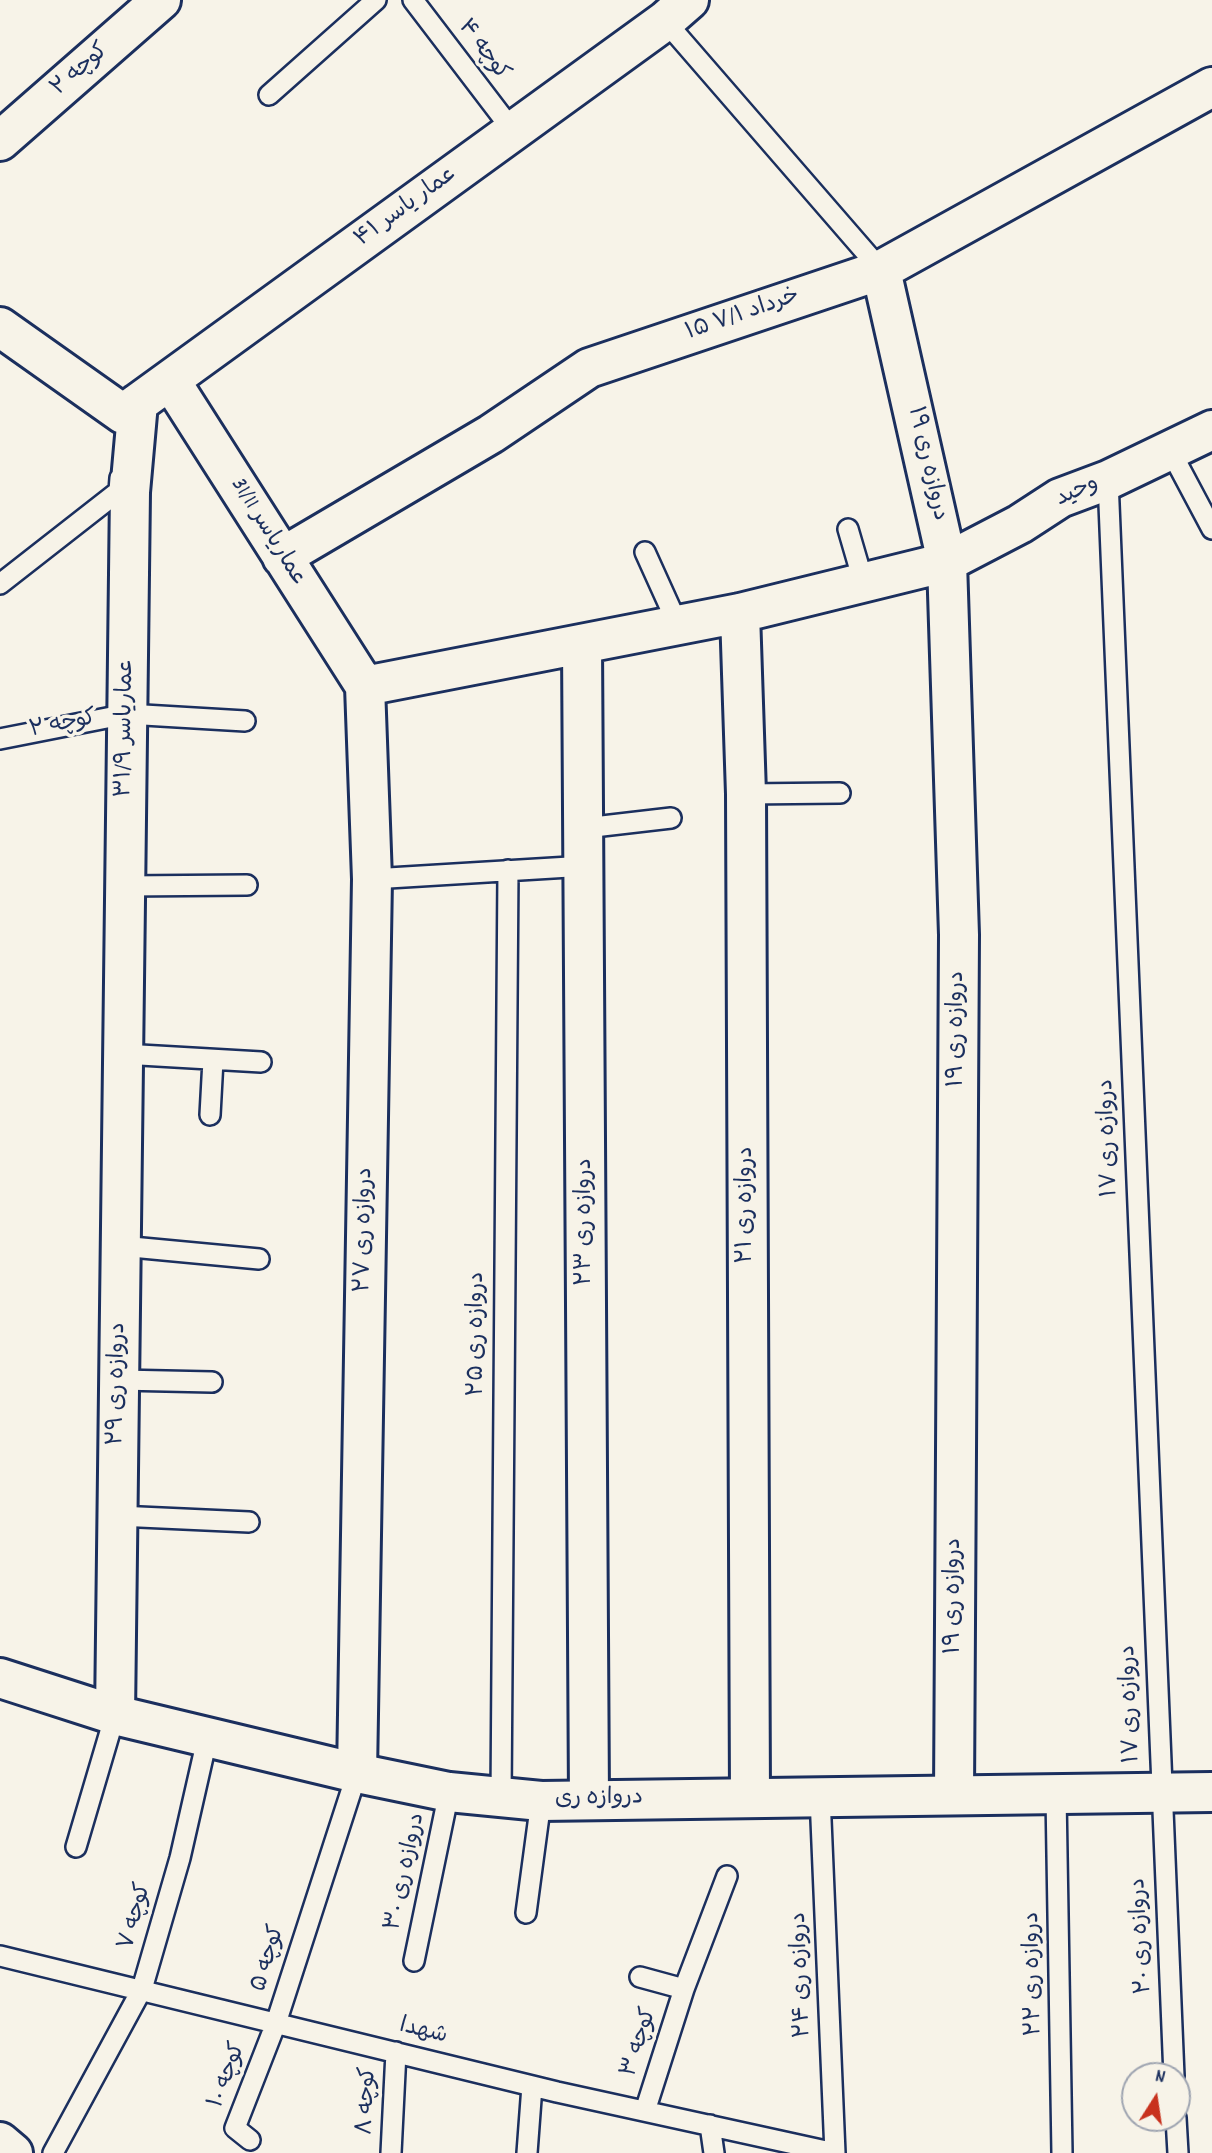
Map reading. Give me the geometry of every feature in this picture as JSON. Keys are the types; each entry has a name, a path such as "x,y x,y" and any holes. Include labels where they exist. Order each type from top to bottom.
{"street":[{"name":"کوچه ۲","path":"0,141 161,0"},
{"name":"عمار یاسر ۴۱","path":"131,408 677,10"},
{"name":"۱۵ خرداد ۷/۱","path":"282,557 491,434 589,368 881,270 1212,87"},
{"name":"دروازه ری ۱۹","path":"881,270 947,562 959,935 954,1795"},
{"path":"0,327 131,408"},
{"name":"عماریاسر 31/11","path":"170,380 365,686"},
{"name":"عماریاسر ۳۱/۹","path":"123,1054 131,408"},
{"name":"وحید","path":"365,686 740,613 947,562 1020,524 1060,498 1108,480 1212,430"},
{"name":"دروازه ری ۲۱","path":"740,613 746,794 750,1797"},
{"name":"دروازه ری ۲۳","path":"582,644 586,866 589,1799"},
{"name":"دروازه ری ۲۷","path":"356,1773 372,878 365,686"},
{"name":"دروازه ری ۲۹","path":"115,1715 123,1054"},
{"name":"دروازه ری","path":"0,1678 115,1715 208,1735 356,1773 449,1792 500,1798 541,1801 1212,1791"},
{"path":"0,2141 13,2153"}],"lane":[{"path":"269,96 376,0"},
{"name":"کوچه ۴","path":"413,0 513,131"},
{"path":"677,10 881,270"},
{"path":"0,584 119,491 131,408"},
{"path":"1170,450 1212,529"},
{"name":"دروازه ری ۱۷","path":"1108,480 1160,1793"},
{"path":"848,529 864,584"},
{"path":"645,552 678,625"},
{"name":"کوچه ۲","path":"0,738 127,714 245,721"},
{"path":"746,794 840,793"},
{"path":"585,828 671,818"},
{"path":"372,878 586,866"},
{"name":"دروازه ری ۲۵","path":"500,1798 508,870"},
{"path":"125,886 247,885"},
{"path":"123,1054 261,1062"},
{"path":"210,1115 213,1059"},
{"path":"121,1245 259,1259"},
{"path":"120,1380 212,1382"},
{"path":"118,1516 249,1522"},
{"path":"76,1847 115,1715"},
{"name":"کوچه ۷","path":"53,2153 142,1989 180,1858 208,1735"},
{"name":"کوچه ۵","path":"276,2022 356,1773"},
{"name":"دروازه ری ۳۰","path":"414,1961 449,1792"},
{"name":"دروازه ری ۲۰","path":"1160,1793 1173,2062"},
{"name":"دروازه ری ۲۲","path":"1056,1795 1062,2153"},
{"name":"دروازه ری ۲۴","path":"820,1796 835,2153"},
{"path":"526,1913 541,1801"},
{"name":"کوچه ۳","path":"645,2111 684,1989 727,1876"},
{"name":"شهدا","path":"0,1956 532,2085 835,2153"},
{"path":"640,1977 684,1989"},
{"name":"کوچه ۱۰","path":"250,2140 235,2128 276,2022"},
{"name":"کوچه ۸","path":"391,2153 396,2052"},
{"path":"527,2153 532,2085"},
{"path":"710,2125 714,2153"},
{"path":"1177,2132 1178,2153"}]}
